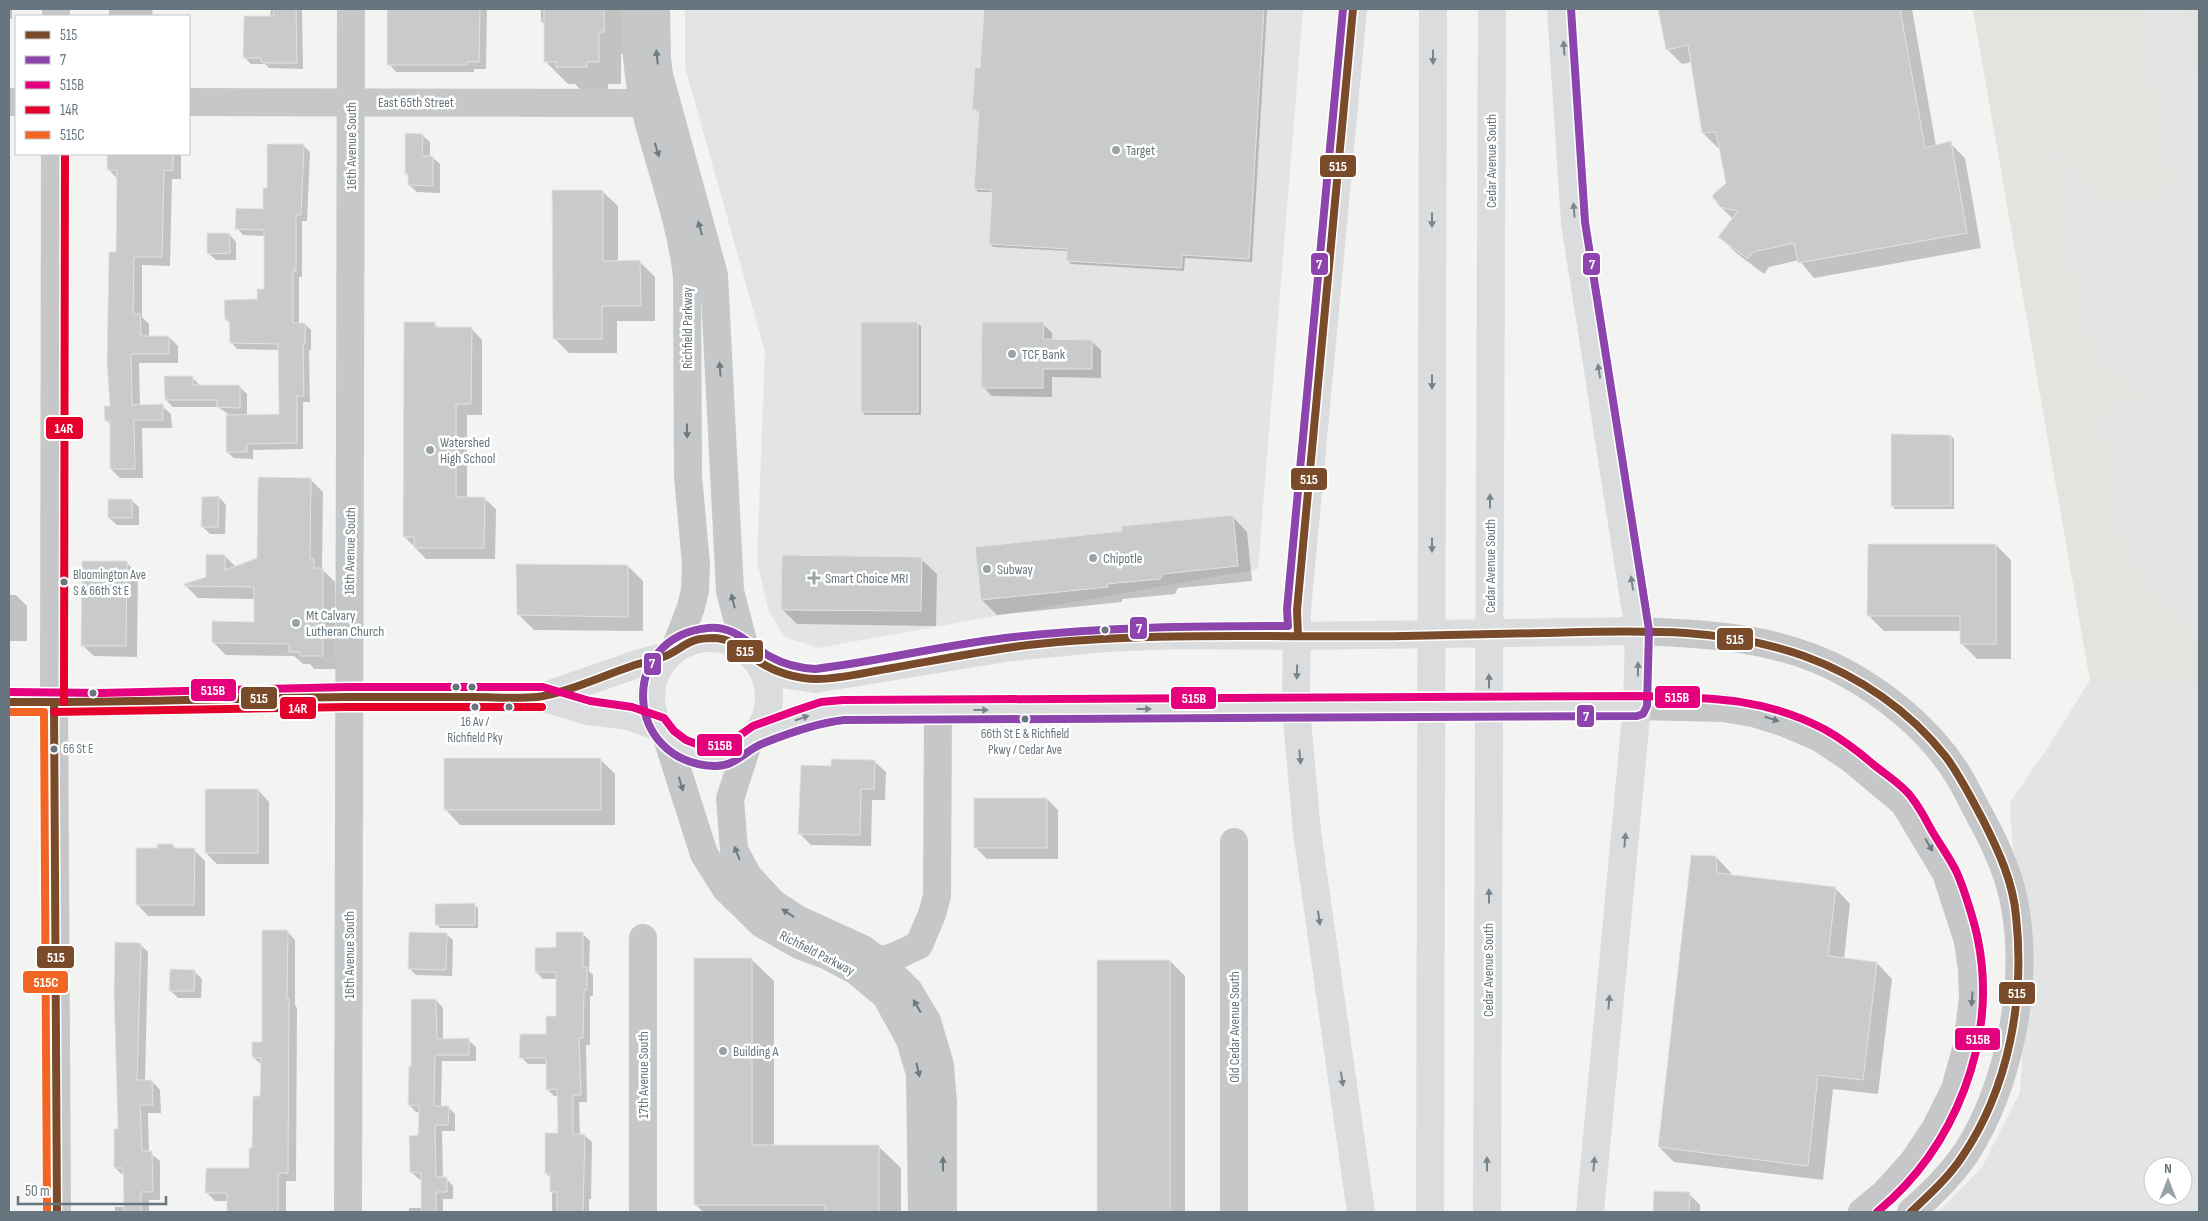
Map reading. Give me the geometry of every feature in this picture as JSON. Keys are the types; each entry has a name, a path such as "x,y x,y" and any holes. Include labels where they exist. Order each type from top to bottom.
{"main road":[{"path":"1353,9 1298,610 1296,708 1307,832 1361,1212"},
{"path":"1430,1212 1433,9"},
{"name":"Cedar Avenue South","path":"1487,1212 1492,9"},
{"path":"1561,9 1574,223 1639,631 1637,706 1590,1212"},
{"path":"542,697 671,653 691,641 710,638 728,640 788,676 815,679 1012,647 1091,639 1175,635 1298,636 1639,631"},
{"path":"663,732 652,709 651,690 656,672 671,653"},
{"path":"751,655 767,678 770,698 766,718 752,739"},
{"path":"9,702 348,696 542,697 588,711 629,716 663,732 681,749 698,755 715,756 732,752 752,739 823,712 843,710 1359,709 1637,706"}],"street":[{"name":"16th Avenue South","path":"348,1212 351,9"},
{"name":"Richfield Parkway","path":"636,9 636,58 644,103 683,246 687,276 686,396 688,476 696,564 695,590 691,607 671,653"},
{"name":"Richfield Parkway","path":"656,9 659,75 714,275 730,591 751,655"},
{"name":"East 65th Street","path":"190,102 644,103"},
{"path":"55,155 54,702 57,1212"},
{"path":"686,396 700,400 707,406 718,473 726,506"},
{"path":"1639,631 1711,634 1760,642 1802,654 1842,671 1907,715 1933,741 1958,774 2000,853 2015,906 2020,970 2006,1059 1991,1105 1966,1153 1930,1195 1911,1212"},
{"path":"1637,706 1723,708 1785,723 1820,738 1850,758 1904,803 1946,873 1968,941 1972,970 1973,998 1967,1046 1955,1089 1935,1129 1913,1162 1885,1192 1862,1212"},
{"path":"879,961 898,955 919,944 932,914 937,896 938,710"},
{"name":"Richfield Parkway","path":"663,732 704,854 726,889 762,924 799,945 826,955 856,970 886,996 910,1040 920,1074 922,1212"},
{"name":"Richfield Parkway","path":"752,739 730,799 734,850 748,876 773,903 797,919 863,950 879,961 909,991 927,1022 940,1065 943,1103 943,1212"},
{"name":"Old Cedar Avenue South","path":"1234,842 1234,1212"},
{"name":"17th Avenue South","path":"643,938 643,1212"}],"shaded area":[{"path":"685,9 1303,9 1258,569 818,648 785,637 769,612 757,562 765,352 685,67"},
{"path":"1973,9 2199,9 2199,1212 1938,1212 1982,1167 2020,1092 2025,1020 2022,890 2012,842 2010,802 2045,752 2090,680"},
{"path":"1973,9 2139,9 2171,172 2171,187 2162,198 2108,205 2095,197 2083,181 2068,167 2053,138 2066,207 2079,303 2088,336 2106,365 2145,398 2119,402 2105,417 2110,497 2128,555 2150,587 2171,605 2187,627 2199,649 2199,678 2194,685 2090,680"},
{"path":"2185,9 2199,9 2199,88"}],"building":[{"path":"274,9 296,9 297,63 267,63 261,62 261,58 243,58 244,16 273,16"},
{"path":"387,9 480,9 479,62 467,62 467,65 387,65"},
{"path":"544,9 604,9 604,32 599,32 599,62 587,62 587,67 556,67 556,62 544,62"},
{"name":"Target","path":"984,9 1264,9 1249,259 1182,255 1181,268 1066,261 1067,249 989,244 992,190 974,189 979,110 972,110 975,67 980,68"},
{"path":"1658,9 1900,9 1925,148 1951,141 1967,233 1798,263 1794,243 1753,252 1748,259 1718,237 1738,211 1720,207 1712,196 1726,183 1716,132 1702,133 1688,45 1666,50"},
{"path":"405,133 423,134 422,156 433,156 433,186 408,185 408,174 405,174"},
{"path":"267,144 304,144 301,215 296,215 296,271 293,271 293,323 305,323 305,344 303,344 304,396 297,396 297,443 247,444 247,452 226,452 226,415 279,414 278,344 230,343 229,320 225,320 224,300 257,299 257,289 264,289 264,230 235,229 236,208 263,209 263,188 267,188"},
{"path":"107,155 173,155 173,171 164,170 162,257 134,257 133,314 140,314 141,336 169,336 169,354 131,354 132,405 163,404 163,420 134,420 135,469 110,469 110,420 105,421 104,406 110,406 107,362 109,252 116,252 117,170 107,170"},
{"path":"552,190 603,190 603,261 640,260 641,306 602,306 602,339 553,339"},
{"path":"207,233 229,233 230,253 207,254"},
{"name":"Watershed High School","path":"404,322 435,322 435,327 472,327 471,404 456,404 456,497 485,497 484,548 414,548 414,537 403,537"},
{"path":"861,322 918,322 918,412 861,412"},
{"name":"TCF Bank","path":"982,322 1044,322 1043,339 1092,340 1092,369 1043,369 1043,388 981,388"},
{"path":"164,376 193,376 193,385 240,385 240,408 217,407 217,400 165,400"},
{"path":"1891,434 1951,435 1951,506 1891,506"},
{"path":"258,477 311,478 310,559 314,559 314,568 323,568 323,656 300,656 300,652 289,652 289,644 212,643 212,621 254,622 254,587 184,586 184,584 206,577 206,554 225,555 225,570 257,558"},
{"path":"219,496 218,527 201,527 202,497"},
{"path":"108,499 132,499 132,518 108,518"},
{"path":"1233,515 1238,566 1163,574 1160,579 1107,584 1108,587 981,600 975,547 1122,531 1121,526"},
{"path":"1868,544 1996,544 1996,644 1960,644 1960,616 1867,616"},
{"path":"782,555 922,557 921,611 781,610"},
{"path":"82,561 127,561 126,646 81,646"},
{"path":"516,564 628,565 628,617 517,615"},
{"path":"444,758 601,758 601,810 444,810"},
{"path":"831,759 875,760 874,789 861,789 860,835 798,834 801,765 831,766"},
{"path":"205,789 258,789 258,853 205,853"},
{"path":"974,798 1047,798 1047,848 974,848"},
{"path":"157,844 173,844 173,848 195,848 194,905 136,905 136,848 157,848"},
{"path":"1691,855 1716,856 1717,873 1836,887 1828,956 1877,962 1863,1080 1818,1075 1808,1166 1658,1147"},
{"path":"475,903 475,925 435,925 435,904"},
{"path":"262,930 288,930 288,1173 278,1173 278,1212 227,1212 227,1193 205,1193 206,1168 249,1168 249,1148 252,1148 253,1096 260,1096 261,1058 252,1057 252,1042 262,1042"},
{"path":"409,932 447,933 446,970 408,969"},
{"path":"556,932 583,932 583,967 587,967 587,990 584,990 583,1038 579,1038 581,1095 573,1095 573,1134 585,1134 583,1212 557,1212 557,1192 550,1192 550,1174 545,1174 545,1133 558,1133 557,1089 546,1090 546,1058 519,1058 520,1034 546,1034 546,1016 556,1016 556,972 535,972 535,948 556,947"},
{"path":"115,942 141,943 137,1080 152,1080 153,1105 140,1105 142,1151 152,1151 153,1192 141,1192 141,1212 124,1212 123,1168 114,1168 114,1129 118,1129 114,993"},
{"name":"Building A","path":"694,958 752,958 752,1145 879,1145 879,1212 825,1212 825,1205 694,1205"},
{"path":"1097,960 1170,960 1170,1212 1097,1212"},
{"path":"170,969 195,970 194,991 169,991"},
{"path":"411,999 436,999 437,1039 469,1038 469,1055 435,1055 434,1106 449,1106 448,1125 435,1125 436,1177 447,1177 447,1192 436,1192 436,1212 421,1212 421,1173 410,1172 409,1136 418,1135 419,1106 408,1105 409,1066 411,1066"},
{"path":"1654,1191 1690,1192 1689,1212 1653,1212"}],"transit line":[{"name":"7","path":"1343,9 1287,609 1288,626 1151,628 1082,631 1014,637 815,669 798,667 782,662 734,633 718,628 708,628 679,636 658,653 646,675 643,699 648,723 662,744 684,759 722,766 734,761 757,746 783,736 813,726 844,720 1637,716 1643,714 1647,706 1649,630 1585,222 1571,9"},
{"name":"515","path":"1298,636 1297,610 1353,9"},
{"name":"14R","path":"64,702 65,155"},
{"name":"515","path":"9,702 348,697 537,697 559,692 660,658 693,641 706,638 727,640 743,649 764,665 778,672 802,678 817,679 845,677 1028,645 1122,638 1405,636 1642,631 1708,635 1772,646 1824,664 1864,685 1900,710 1932,740 1957,772 1984,822 2000,856 2012,891 2016,916 2018,979 2010,1042 2002,1072 1992,1102 1957,1165 1911,1212"},
{"name":"515B","path":"9,692 101,693 348,687 543,687 590,701 632,707 664,718 674,731 686,740 699,745 714,746 729,743 753,726 797,710 821,702 843,700 1637,696 1686,697 1733,701 1778,710 1801,718 1837,737 1894,780 1908,793 1957,874 1968,903 1978,940 1983,978 1982,1016 1975,1053 1964,1090 1949,1124 1928,1157 1905,1186 1877,1212"},
{"name":"515","path":"54,702 57,1212"},
{"name":"14R","path":"54,712 348,707 542,707"},
{"name":"515C","path":"9,712 44,712 47,1212"}],"place":[{"name":"Target","path":"1116,150"},
{"name":"TCF Bank","path":"1012,354"},
{"name":"Watershed High School","path":"430,450"},
{"name":"Chipotle","path":"1093,558"},
{"name":"Subway","path":"987,569"},
{"name":"Smart Choice MRI","path":"814,578"},
{"name":"Bloomington Ave S & 66th St E","path":"64,582"},
{"name":"Mt Calvary Lutheran Church","path":"296,623"},
{"name":"16 Av / Richfield Pky","path":"475,707"},
{"name":"66th St E & Richfield Pkwy / Cedar Ave","path":"1025,719"},
{"name":"66 St E","path":"54,749"},
{"name":"Building A","path":"723,1051"}]}
